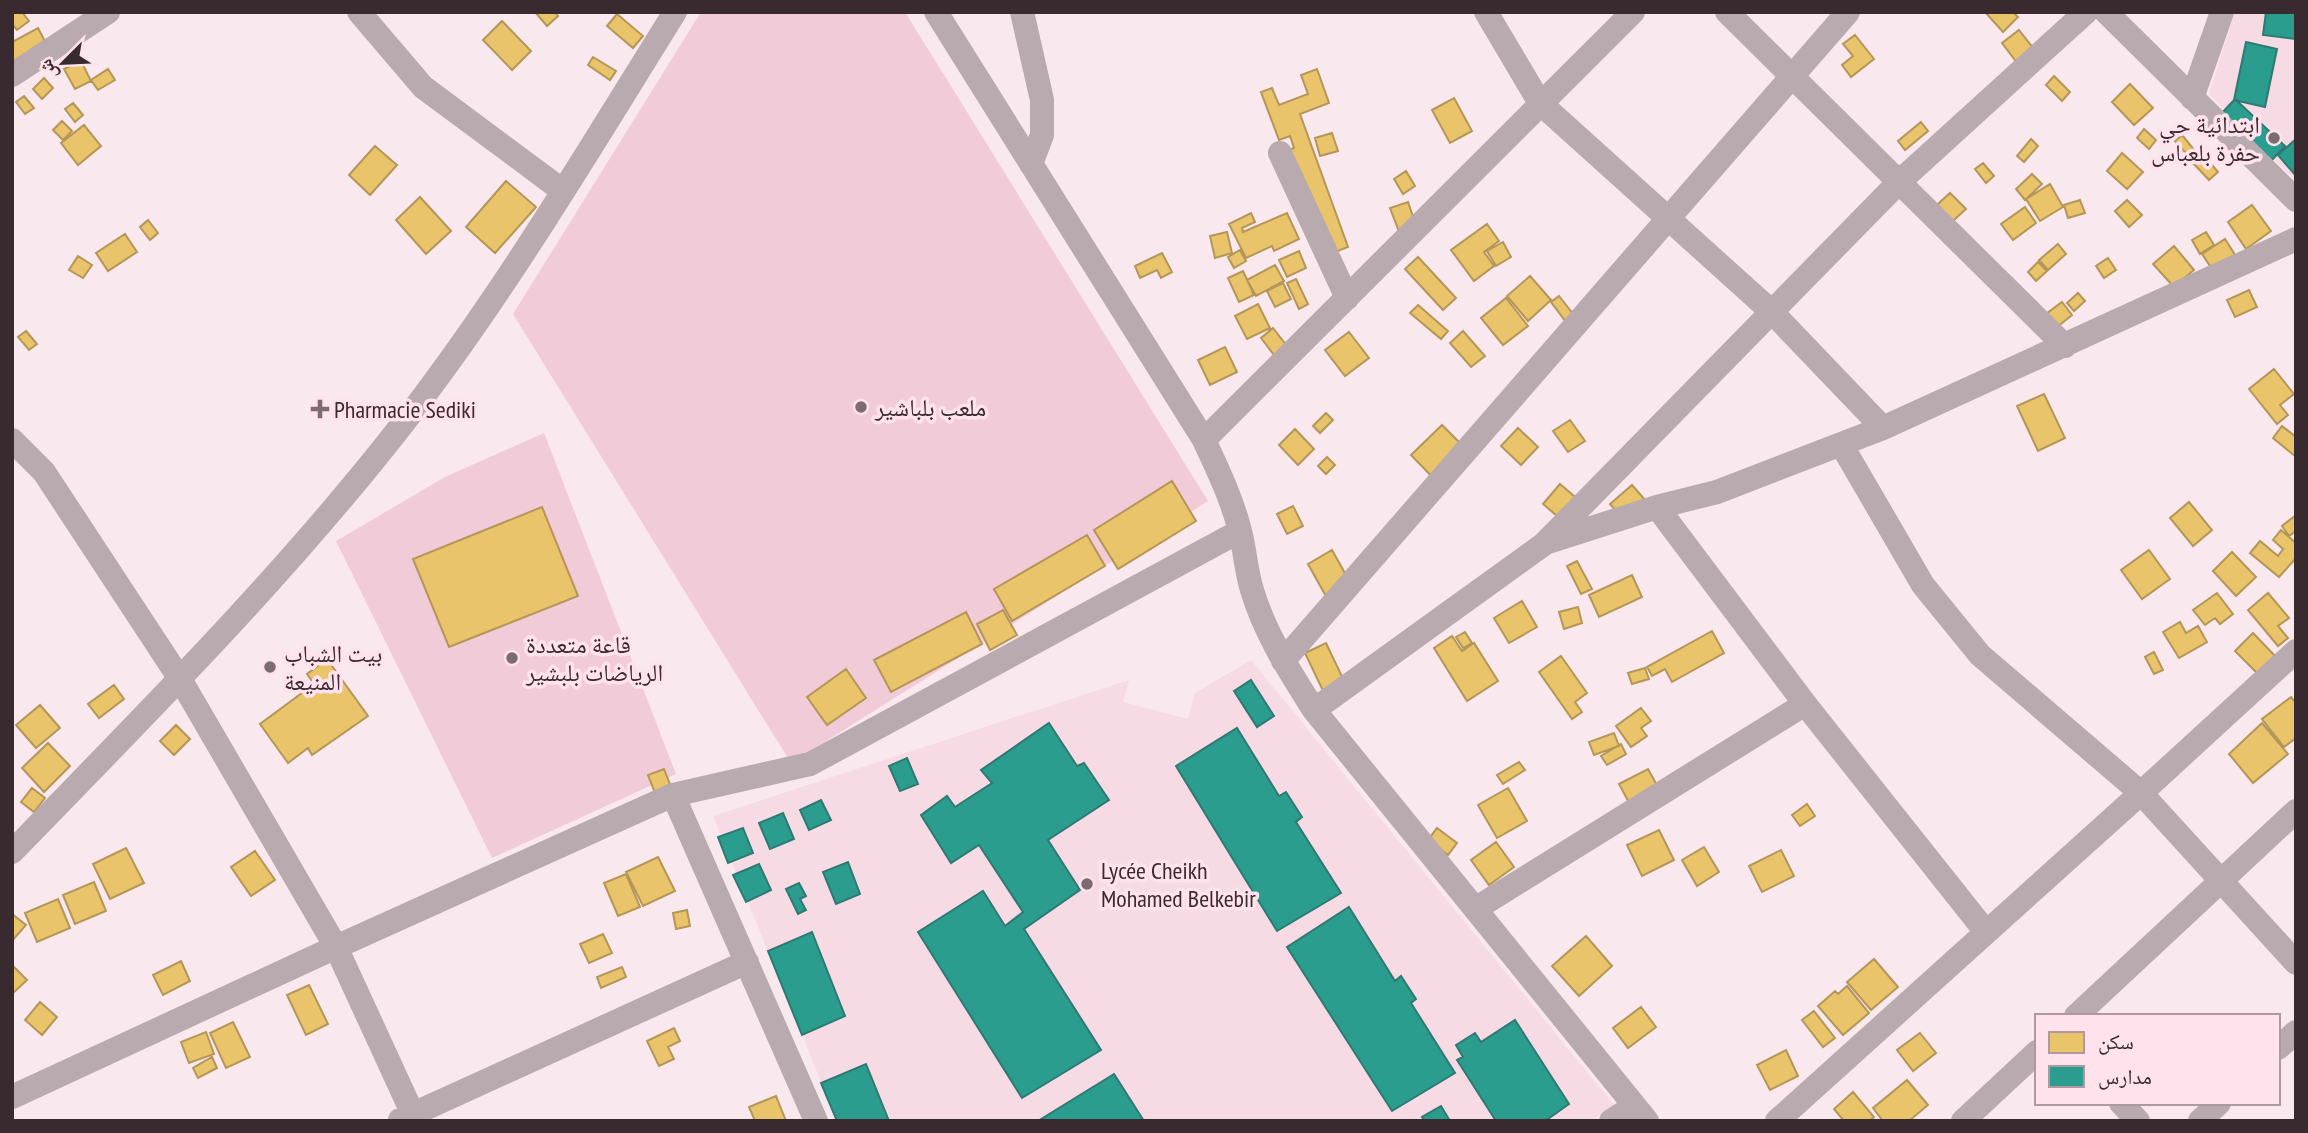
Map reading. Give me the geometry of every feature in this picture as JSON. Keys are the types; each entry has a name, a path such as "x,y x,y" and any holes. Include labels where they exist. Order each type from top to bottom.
{"street":[{"path":"12,75 108,12"},
{"path":"359,12 423,87 563,191"},
{"path":"12,852 180,679 325,519 400,426 483,316 675,12"},
{"path":"936,12 1204,440 1227,489 1240,531 1252,589 1263,620 1283,661 1314,710 1640,1114 1611,1121"},
{"path":"1023,12 1042,100 1042,135 1031,164"},
{"path":"1486,12 1540,103 1772,312 1883,428"},
{"path":"1204,440 1633,12"},
{"path":"1727,12 2065,346"},
{"path":"1283,661 1848,12"},
{"path":"1314,710 1544,544 1899,182 2086,12"},
{"path":"2106,12 2296,200"},
{"path":"2192,98 2222,12"},
{"path":"1280,153 1347,298"},
{"path":"1544,544 1657,507 1717,492 1883,428 2296,239"},
{"path":"12,440 44,472 180,679 336,947 409,1119 747,962"},
{"path":"1840,444 1923,584 1980,655 2141,793 2296,963"},
{"path":"1657,507 1805,704 1986,932"},
{"path":"12,1097 673,795 810,764 1240,531"},
{"path":"1777,1121 2296,651"},
{"path":"1475,909 1805,704"},
{"path":"673,795 816,1121"},
{"path":"2078,1014 2296,811"},
{"path":"2280,1046 2296,1032"},
{"path":"1963,1121 2035,1054"},
{"path":"2123,1105 2138,1121"},
{"path":"2200,1121 2216,1105"}],"shaded area":[{"name":"ملعب بلباشير","path":"701,12 905,12 1208,501 791,763 513,314"},
{"name":"ابتدائية حي حفرة بلعباس","path":"2235,12 2296,12 2296,181 2209,94"},
{"name":"قاعة متعددة الرياضات بلبشير","path":"544,433 676,774 492,858 336,541 445,477"},
{"name":"Lycée Cheikh Mohamed Belkebir","path":"1251,660 1615,1106 1591,1121 837,1121 713,816 1129,680 1123,702 1188,719 1195,693"}],"building: سكن":[{"path":"12,12 22,12 29,21 17,30 12,24"},
{"path":"535,12 555,12 558,16 547,26"},
{"path":"1985,12 2013,12 2018,17 2003,32"},
{"path":"617,14 643,36 633,48 607,26"},
{"path":"502,21 531,51 512,70 483,40"},
{"path":"38,28 51,53 18,70 12,58 12,42"},
{"path":"2019,30 2041,58 2024,72 2002,43"},
{"path":"1855,35 1874,59 1851,77 1842,65 1853,56 1843,44"},
{"path":"593,57 616,71 610,80 588,65"},
{"path":"81,61 91,81 75,89 64,69"},
{"path":"108,69 115,80 98,90 91,80"},
{"path":"1317,69 1329,103 1300,114 1348,247 1322,257 1282,153 1294,148 1290,136 1279,140 1261,92 1272,88 1279,105 1308,94 1301,75"},
{"path":"2054,76 2070,92 2062,101 2046,85"},
{"path":"44,78 53,88 42,99 33,89"},
{"path":"2130,84 2153,108 2134,125 2112,102"},
{"path":"24,96 34,108 25,114 16,102"},
{"path":"1454,98 1472,131 1450,143 1432,110"},
{"path":"73,103 83,115 75,122 65,109"},
{"path":"62,121 72,131 63,140 53,130"},
{"path":"1921,122 1928,131 1905,150 1898,141"},
{"path":"84,125 101,146 78,165 61,143"},
{"path":"2144,129 2156,140 2149,149 2137,138"},
{"path":"1332,133 1338,151 1320,156 1315,138"},
{"path":"2182,135 2196,152 2189,157 2175,141"},
{"path":"2031,139 2038,146 2024,162 2017,156"},
{"path":"375,146 397,165 370,195 349,175"},
{"path":"2201,152 2218,172 2209,180 2191,161"},
{"path":"2122,153 2143,172 2127,189 2107,171"},
{"path":"1983,163 1994,176 1986,183 1975,169"},
{"path":"1406,171 1415,186 1403,194 1394,179"},
{"path":"2032,174 2042,184 2025,200 2016,189"},
{"path":"506,181 536,207 495,253 466,227"},
{"path":"2050,184 2063,207 2040,221 2026,199"},
{"path":"1950,193 1966,209 1943,230 1928,213"},
{"path":"420,197 451,231 426,254 396,220"},
{"path":"2080,200 2085,213 2068,218 2064,205"},
{"path":"2127,200 2142,215 2129,227 2115,211"},
{"path":"1408,202 1417,228 1400,234 1390,208"},
{"path":"2252,205 2271,231 2246,249 2228,222"},
{"path":"2025,207 2036,223 2013,240 2001,224"},
{"path":"1251,213 1255,222 1242,228 1243,232 1287,213 1299,239 1274,251 1272,246 1246,258 1229,224"},
{"path":"148,220 158,233 150,240 140,227"},
{"path":"1487,224 1499,241 1484,252 1494,266 1474,281 1451,250"},
{"path":"1227,232 1232,253 1215,258 1210,236"},
{"path":"2206,232 2214,245 2200,254 2192,240"},
{"path":"125,234 137,252 108,271 96,253"},
{"path":"2225,239 2239,261 2216,275 2202,254"},
{"path":"1503,242 1511,257 1496,266 1487,251"},
{"path":"2058,244 2066,254 2048,270 2039,260"},
{"path":"2174,246 2194,270 2174,287 2153,264"},
{"path":"1240,250 1246,261 1234,268 1228,257"},
{"path":"1299,251 1306,268 1287,277 1279,260"},
{"path":"1162,253 1172,272 1161,278 1157,270 1140,278 1135,266"},
{"path":"78,256 92,265 83,278 69,270"},
{"path":"1418,257 1456,298 1443,310 1405,269"},
{"path":"2108,258 2116,270 2104,278 2096,266"},
{"path":"2038,262 2047,271 2036,281 2028,272"},
{"path":"1275,265 1284,281 1256,296 1247,280"},
{"path":"1243,271 1254,295 1239,302 1228,278"},
{"path":"1530,276 1551,300 1528,321 1507,296"},
{"path":"1296,279 1308,304 1299,309 1287,283"},
{"path":"1283,283 1291,299 1275,307 1267,291"},
{"path":"2249,290 2257,307 2235,317 2227,300"},
{"path":"2078,293 2085,301 2074,311 2067,303"},
{"path":"1559,296 1574,315 1566,322 1551,302"},
{"path":"1506,298 1528,326 1503,345 1481,318"},
{"path":"2062,302 2072,315 2052,331 2042,317"},
{"path":"1258,304 1270,328 1247,339 1235,316"},
{"path":"1418,305 1448,331 1441,339 1410,313"},
{"path":"1273,328 1287,346 1274,355 1261,338"},
{"path":"26,331 37,344 29,350 18,337"},
{"path":"1463,331 1485,356 1471,367 1450,343"},
{"path":"1349,332 1369,358 1345,376 1325,350"},
{"path":"1225,347 1237,372 1210,385 1198,360"},
{"path":"2274,369 2294,394 2280,405 2288,415 2277,424 2249,389"},
{"path":"2044,394 2065,438 2038,451 2017,406"},
{"path":"1326,413 1333,420 1320,433 1313,426"},
{"path":"1570,420 1585,441 1568,452 1553,431"},
{"path":"1442,425 1471,454 1440,485 1411,455"},
{"path":"2282,426 2296,437 2296,457 2273,438"},
{"path":"1518,428 1538,447 1521,465 1501,446"},
{"path":"1295,429 1314,449 1298,465 1279,445"},
{"path":"1327,457 1335,465 1326,474 1318,466"},
{"path":"1172,481 1196,521 1118,569 1094,530"},
{"path":"1560,484 1580,501 1563,521 1543,504"},
{"path":"1632,485 1652,508 1625,521 1610,504"},
{"path":"2189,502 2212,530 2193,546 2170,518"},
{"path":"1293,506 1303,526 1287,534 1277,514"},
{"path":"542,507 578,596 449,647 413,559"},
{"path":"2296,515 2296,531 2289,536 2282,526"},
{"path":"2281,530 2296,543 2296,558 2279,577 2250,553 2260,541 2278,556 2283,549 2273,540"},
{"path":"1087,535 1105,566 1012,621 994,589"},
{"path":"1332,550 1351,584 1327,598 1308,564"},
{"path":"2149,550 2170,579 2142,599 2121,570"},
{"path":"2232,552 2256,577 2236,596 2213,571"},
{"path":"1577,561 1592,589 1581,594 1567,566"},
{"path":"1632,575 1642,597 1599,617 1589,595"},
{"path":"2217,593 2233,614 2220,624 2215,618 2205,625 2193,610"},
{"path":"2268,593 2289,618 2278,626 2288,638 2278,646 2248,610"},
{"path":"1522,601 1537,627 1509,643 1494,618"},
{"path":"1578,607 1582,623 1564,629 1559,612"},
{"path":"1003,610 1017,635 990,650 977,624"},
{"path":"966,612 982,644 891,692 874,660"},
{"path":"2180,622 2186,633 2198,626 2207,642 2179,658 2163,632"},
{"path":"1712,631 1724,653 1672,682 1665,669 1652,676 1647,667"},
{"path":"1465,632 1472,643 1463,648 1456,637"},
{"path":"2253,633 2278,659 2260,676 2235,651"},
{"path":"1452,636 1462,651 1474,643 1498,681 1467,701 1434,648"},
{"path":"1326,643 1346,685 1325,695 1305,653"},
{"path":"2154,652 2163,670 2154,674 2145,657"},
{"path":"1561,656 1587,693 1575,702 1582,712 1572,719 1539,672"},
{"path":"327,659 368,716 312,755 308,748 288,763 260,724 314,684 307,674"},
{"path":"1645,668 1649,679 1632,684 1628,673"},
{"path":"846,669 866,698 827,725 807,697"},
{"path":"114,685 124,699 99,718 88,704"},
{"path":"2291,697 2296,703 2296,738 2284,747 2262,719"},
{"path":"40,705 60,728 36,748 16,725"},
{"path":"1641,708 1651,721 1641,728 1647,736 1631,747 1616,726"},
{"path":"2262,723 2288,754 2253,783 2229,754"},
{"path":"176,725 190,739 174,755 160,741"},
{"path":"1614,733 1619,746 1594,755 1589,742"},
{"path":"48,743 70,766 44,792 22,768"},
{"path":"1621,744 1626,754 1607,765 1601,756"},
{"path":"1519,762 1525,770 1503,784 1497,775"},
{"path":"664,769 673,792 657,798 648,775"},
{"path":"1648,769 1663,796 1634,812 1619,784"},
{"path":"32,788 45,798 34,812 21,802"},
{"path":"1508,788 1527,821 1497,838 1478,805"},
{"path":"1807,804 1815,816 1800,826 1792,815"},
{"path":"1437,828 1457,843 1448,855 1428,840"},
{"path":"1659,830 1674,860 1642,876 1627,845"},
{"path":"1496,842 1514,867 1489,885 1471,860"},
{"path":"1704,847 1719,872 1697,886 1682,860"},
{"path":"126,848 144,883 110,899 93,864"},
{"path":"1781,850 1794,876 1762,892 1749,866"},
{"path":"255,851 275,880 251,896 231,867"},
{"path":"658,857 675,891 643,906 626,872"},
{"path":"626,874 640,907 618,916 604,883"},
{"path":"94,882 106,911 75,924 63,895"},
{"path":"58,899 70,928 37,942 25,913"},
{"path":"687,910 690,926 676,929 673,913"},
{"path":"12,914 26,925 12,941"},
{"path":"603,934 612,953 589,963 580,944"},
{"path":"1586,936 1612,966 1579,996 1552,966"},
{"path":"1874,959 1898,987 1871,1010 1847,982"},
{"path":"181,961 190,981 163,995 153,975"},
{"path":"12,965 27,980 12,994"},
{"path":"622,967 626,977 601,988 597,977"},
{"path":"309,985 328,1024 306,1035 287,995"},
{"path":"1847,986 1869,1013 1843,1035 1818,1006 1835,991 1838,994"},
{"path":"40,1002 57,1017 42,1035 25,1020"},
{"path":"1641,1007 1656,1027 1628,1048 1613,1028"},
{"path":"1814,1011 1835,1038 1823,1047 1802,1020"},
{"path":"233,1022 250,1057 226,1068 210,1033"},
{"path":"674,1028 680,1041 668,1047 674,1059 659,1066 647,1041"},
{"path":"206,1032 214,1054 189,1063 181,1042"},
{"path":"1920,1033 1936,1053 1913,1071 1897,1050"},
{"path":"1786,1050 1798,1076 1770,1090 1757,1065"},
{"path":"212,1057 217,1068 198,1078 193,1068"},
{"path":"1907,1080 1928,1105 1909,1121 1883,1121 1873,1108"},
{"path":"1853,1092 1874,1117 1869,1121 1844,1121 1834,1109"},
{"path":"776,1096 786,1121 755,1121 749,1107"}],"building: مدارس":[{"path":"2266,12 2296,12 2296,39 2263,35"},
{"path":"2246,42 2277,49 2265,107 2234,100"},
{"path":"2235,99 2285,146 2271,161 2221,114"},
{"path":"2296,139 2296,176 2278,155"},
{"path":"1251,680 1274,716 1257,727 1234,691"},
{"path":"1049,723 1077,766 1084,763 1109,800 1048,840 1080,890 1024,929 1101,1050 1022,1098 918,932 983,891 1005,926 1023,912 979,845 951,863 921,815 947,796 955,807 992,783 981,770"},
{"path":"1237,728 1279,796 1286,792 1302,817 1296,822 1341,893 1277,931 1176,766"},
{"path":"907,758 918,784 900,791 889,766"},
{"path":"821,800 831,820 809,830 800,810"},
{"path":"783,813 794,839 770,849 759,823"},
{"path":"743,828 753,853 728,863 718,837"},
{"path":"848,862 860,894 836,904 823,872"},
{"path":"759,864 771,890 746,902 733,875"},
{"path":"799,883 806,896 800,899 806,910 798,914 786,889"},
{"path":"1349,907 1395,981 1401,976 1416,999 1411,1003 1455,1073 1392,1111 1287,947"},
{"path":"812,932 845,1016 802,1035 768,951"},
{"path":"1515,1020 1569,1104 1545,1121 1496,1121 1457,1060 1463,1057 1456,1045 1475,1033 1481,1042"},
{"path":"866,1064 889,1121 837,1121 821,1083"},
{"path":"1114,1074 1144,1121 1038,1121"},
{"path":"1441,1106 1450,1121 1424,1121 1422,1117"}],"place":[{"name":"ابتدائية حي حفرة بلعباس","path":"2274,138"},
{"name":"ملعب بلباشير","path":"861,407"},
{"name":"Pharmacie Sediki","path":"320,409"},
{"name":"قاعة متعددة الرياضات بلبشير","path":"512,658"},
{"name":"بيت الشباب المنيعة","path":"270,667"},
{"name":"Lycée Cheikh Mohamed Belkebir","path":"1087,884"}]}
